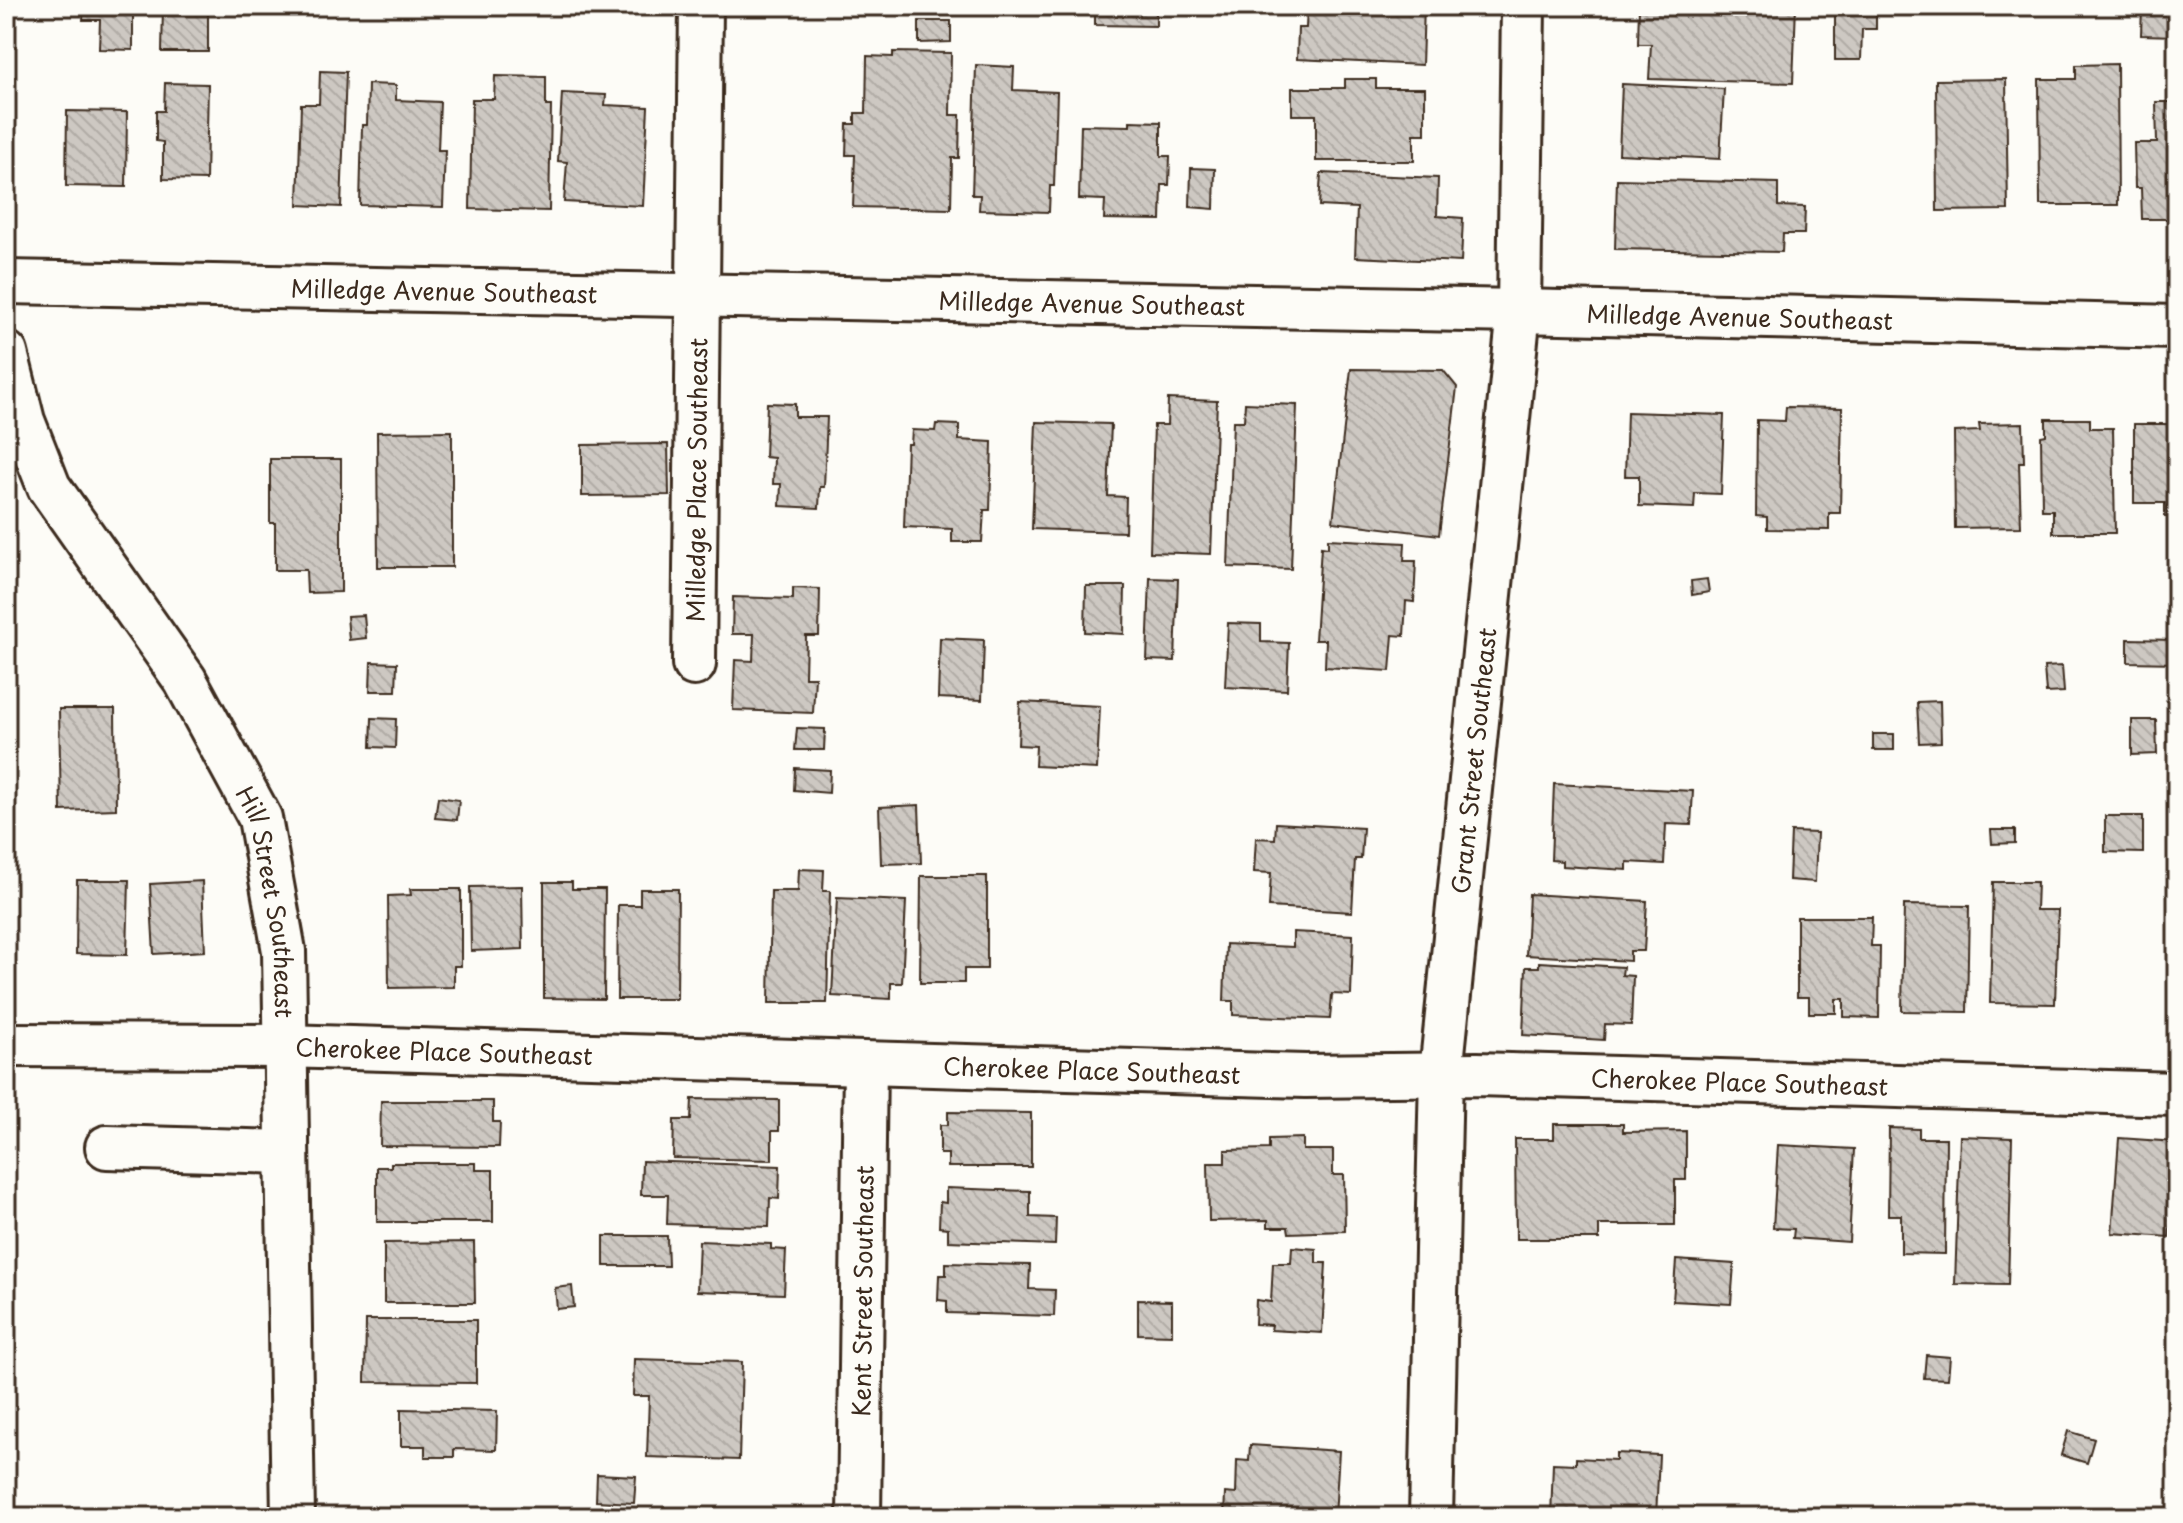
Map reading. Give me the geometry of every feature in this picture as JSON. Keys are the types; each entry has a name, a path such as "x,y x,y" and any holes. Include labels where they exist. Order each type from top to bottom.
{"street":[{"name":"Milledge Place Southeast","path":"694,664 701,6"},
{"name":"Grant Street Southeast","path":"1431,1517 1441,1073 1519,311 1523,6"},
{"name":"Milledge Avenue Southeast","path":"6,282 2177,327"},
{"name":"Hill Street Southeast","path":"6,353 23,421 49,487 185,680 260,818 284,951 293,1517"},
{"name":"Cherokee Place Southeast","path":"6,1045 284,1046 1305,1076 1441,1073 2177,1094"},
{"name":"Kent Street Southeast","path":"859,1517 865,1064"},
{"path":"107,1147 286,1152"}],"building":[{"path":"84,6 133,6 133,50 99,49 100,20 83,20"},
{"path":"1095,6 1156,6 1156,26 1095,25"},
{"path":"1307,6 1424,6 1422,65 1297,59 1298,28 1306,28"},
{"path":"1639,6 1796,6 1793,83 1649,79 1651,44 1638,44"},
{"path":"1835,6 1876,6 1876,29 1862,29 1861,60 1835,60"},
{"path":"2142,6 2177,6 2177,36 2141,35"},
{"path":"163,8 208,8 208,52 162,52"},
{"path":"919,21 951,21 951,42 919,43"},
{"path":"893,52 951,53 950,115 960,115 959,158 952,158 951,209 853,207 855,155 846,155 847,124 855,124 855,113 866,113 867,56 893,57"},
{"path":"2117,64 2118,205 2040,205 2039,79 2076,79 2076,65"},
{"path":"976,65 1014,67 1013,90 1057,92 1054,186 1050,186 1049,212 979,210 980,195 972,195"},
{"path":"320,71 346,72 341,207 298,205 301,104 319,104"},
{"path":"495,76 546,77 546,106 551,106 549,211 470,209 472,99 494,99"},
{"path":"1345,79 1376,79 1376,88 1425,88 1425,134 1414,134 1414,161 1316,161 1316,115 1292,115 1292,88 1345,88"},
{"path":"2006,79 2008,210 1937,211 1936,80"},
{"path":"165,83 208,84 206,180 163,179 163,142 156,141 156,111 164,111"},
{"path":"368,84 396,85 396,100 440,102 438,150 445,150 443,207 360,205 362,125 367,125"},
{"path":"1622,84 1724,89 1720,159 1619,154"},
{"path":"562,93 606,95 605,105 648,107 643,206 564,202 567,162 558,161"},
{"path":"2156,102 2177,102 2177,211 2173,211 2173,219 2142,219 2141,188 2135,188 2134,143 2157,143"},
{"path":"67,111 127,112 126,187 66,186"},
{"path":"1130,121 1161,122 1161,156 1170,156 1169,185 1162,185 1161,220 1104,219 1105,200 1079,199 1081,125 1130,126"},
{"path":"1191,168 1215,169 1214,209 1190,207"},
{"path":"1321,173 1438,178 1437,216 1463,218 1461,262 1355,257 1357,208 1319,206"},
{"path":"1617,179 1778,183 1778,206 1805,207 1804,234 1783,234 1782,252 1615,249"},
{"path":"1351,369 1443,370 1457,387 1439,535 1333,522"},
{"path":"1168,399 1217,401 1211,554 1150,552 1154,425 1167,425"},
{"path":"767,403 795,404 795,417 827,417 824,487 820,487 819,508 780,506 781,484 773,484 774,458 765,457"},
{"path":"1245,403 1297,405 1291,569 1228,567 1233,421 1244,421"},
{"path":"1786,407 1842,408 1840,513 1829,513 1829,530 1767,529 1767,517 1756,516 1757,420 1785,421"},
{"path":"1627,412 1724,415 1721,494 1695,493 1694,508 1639,506 1639,476 1625,476"},
{"path":"2046,419 2090,419 2090,428 2113,428 2115,533 2053,533 2053,510 2042,510 2041,436 2046,435"},
{"path":"1036,422 1111,424 1108,496 1126,497 1125,532 1032,529"},
{"path":"2023,423 2024,462 2019,462 2021,527 1955,528 1954,432 1980,431 1979,424"},
{"path":"936,424 959,425 959,440 992,442 990,510 984,510 982,542 952,542 952,529 904,527 907,444 911,444 912,430 935,431"},
{"path":"2134,424 2169,424 2169,436 2177,436 2177,517 2165,517 2165,503 2134,503"},
{"path":"452,431 452,567 378,567 377,432"},
{"path":"668,444 669,495 582,496 582,445"},
{"path":"270,459 341,459 341,592 307,593 306,570 275,570 275,523 270,523"},
{"path":"1328,539 1405,543 1404,561 1416,561 1414,602 1406,601 1404,636 1393,635 1390,671 1325,667 1326,640 1315,640 1321,547 1328,548"},
{"path":"1150,578 1178,579 1175,661 1147,660"},
{"path":"1707,579 1709,592 1692,595 1691,581"},
{"path":"1086,586 1125,586 1124,634 1085,632"},
{"path":"793,588 820,589 819,636 806,636 805,677 815,677 813,713 733,710 735,660 753,661 754,634 732,634 733,597 793,599"},
{"path":"364,615 366,638 349,640 347,616"},
{"path":"1228,623 1261,624 1261,642 1289,643 1287,690 1225,687"},
{"path":"940,638 984,640 982,700 938,698"},
{"path":"2128,639 2177,640 2177,663 2128,662"},
{"path":"371,662 397,663 396,691 370,691"},
{"path":"2062,666 2064,692 2046,693 2044,667"},
{"path":"1940,701 1941,742 1919,743 1917,702"},
{"path":"1020,702 1100,706 1097,769 1035,766 1036,746 1018,745"},
{"path":"59,709 115,709 116,809 61,811"},
{"path":"372,718 396,719 395,748 371,747"},
{"path":"2132,720 2156,720 2157,754 2132,755"},
{"path":"797,728 825,729 824,750 795,750"},
{"path":"1873,734 1894,734 1894,750 1873,750"},
{"path":"795,768 830,770 829,793 794,790"},
{"path":"1554,784 1693,791 1691,825 1666,824 1664,864 1627,862 1627,870 1562,866 1562,861 1551,860"},
{"path":"438,797 459,800 457,820 435,818"},
{"path":"919,805 921,863 881,864 879,807"},
{"path":"2105,816 2143,816 2143,853 2105,852"},
{"path":"1276,823 1363,828 1361,859 1355,859 1352,912 1269,907 1271,873 1254,872 1256,838 1275,839"},
{"path":"1991,830 2015,830 2015,843 1992,844"},
{"path":"1791,832 1817,833 1815,882 1789,880"},
{"path":"799,869 824,870 823,891 830,891 827,1003 769,1003 771,891 798,891"},
{"path":"921,876 987,876 987,969 964,969 964,983 920,983"},
{"path":"77,880 129,880 127,955 76,954"},
{"path":"202,881 205,951 154,954 150,884"},
{"path":"544,882 572,882 572,889 605,889 604,999 544,998"},
{"path":"1993,882 2037,882 2036,910 2058,910 2055,1004 1990,1003"},
{"path":"522,886 523,949 471,951 470,887"},
{"path":"410,889 461,889 461,966 454,966 454,987 389,988 388,896 411,895"},
{"path":"640,889 678,889 677,999 617,999 618,905 640,905"},
{"path":"1529,894 1647,901 1644,951 1630,951 1630,961 1526,955"},
{"path":"837,898 906,901 902,983 891,983 891,999 832,996"},
{"path":"1904,905 1969,906 1967,1012 1902,1011"},
{"path":"1797,917 1872,917 1871,946 1880,946 1879,1018 1844,1017 1844,999 1836,999 1836,1013 1809,1013 1809,997 1797,997"},
{"path":"1293,932 1353,935 1351,995 1332,994 1330,1019 1233,1015 1233,1001 1224,1001 1226,944 1293,947"},
{"path":"1539,962 1623,967 1622,975 1633,976 1631,1025 1605,1024 1604,1040 1523,1035 1526,967 1539,967"},
{"path":"692,1099 779,1100 779,1131 772,1131 772,1160 673,1158 674,1120 691,1120"},
{"path":"381,1101 493,1101 493,1122 500,1122 499,1147 380,1146"},
{"path":"948,1112 1031,1113 1031,1167 948,1167 948,1154 940,1154 940,1125 948,1125"},
{"path":"1554,1124 1623,1124 1623,1132 1686,1131 1686,1180 1675,1180 1675,1225 1599,1225 1599,1239 1516,1239 1515,1139 1554,1139"},
{"path":"1889,1128 1919,1129 1919,1138 1946,1138 1945,1254 1901,1253 1901,1215 1888,1215"},
{"path":"1960,1136 2012,1138 2008,1285 1955,1284"},
{"path":"1303,1138 1303,1150 1333,1150 1333,1175 1344,1175 1345,1231 1289,1233 1288,1227 1268,1227 1268,1220 1209,1221 1208,1163 1225,1163 1225,1150 1269,1149 1269,1139"},
{"path":"2119,1138 2176,1142 2169,1237 2112,1233"},
{"path":"1778,1145 1854,1149 1849,1242 1793,1238 1794,1229 1773,1228"},
{"path":"642,1161 780,1166 779,1199 770,1198 769,1227 667,1224 668,1195 641,1195"},
{"path":"391,1163 476,1163 476,1170 493,1170 493,1222 377,1222 377,1167 391,1167"},
{"path":"946,1188 1030,1191 1030,1217 1056,1218 1055,1245 948,1241 948,1228 939,1227 940,1202 946,1203"},
{"path":"604,1236 667,1236 668,1266 604,1266"},
{"path":"699,1241 771,1244 771,1249 786,1250 784,1294 697,1291"},
{"path":"474,1242 475,1303 384,1303 384,1243"},
{"path":"1292,1247 1316,1249 1316,1263 1326,1263 1322,1333 1271,1330 1272,1325 1255,1324 1256,1300 1271,1302 1273,1263 1291,1263"},
{"path":"1676,1260 1734,1264 1731,1304 1673,1301"},
{"path":"946,1263 1030,1265 1029,1289 1055,1290 1054,1316 947,1313 947,1301 938,1300 939,1275 946,1275"},
{"path":"572,1286 574,1307 557,1309 555,1288"},
{"path":"1138,1300 1172,1301 1172,1335 1138,1334"},
{"path":"366,1320 476,1320 476,1383 365,1382"},
{"path":"1926,1355 1950,1357 1948,1379 1924,1378"},
{"path":"634,1359 742,1362 739,1460 647,1457 649,1396 633,1396"},
{"path":"401,1409 497,1411 496,1450 454,1449 454,1457 425,1457 425,1446 401,1446"},
{"path":"2068,1431 2094,1439 2087,1463 2061,1455"},
{"path":"1250,1445 1339,1451 1335,1517 1224,1517 1225,1493 1236,1494 1237,1460 1249,1461"},
{"path":"1616,1453 1659,1455 1656,1517 1551,1517 1553,1463 1576,1464 1576,1458 1616,1460"},
{"path":"597,1474 636,1476 634,1503 596,1501"}]}
